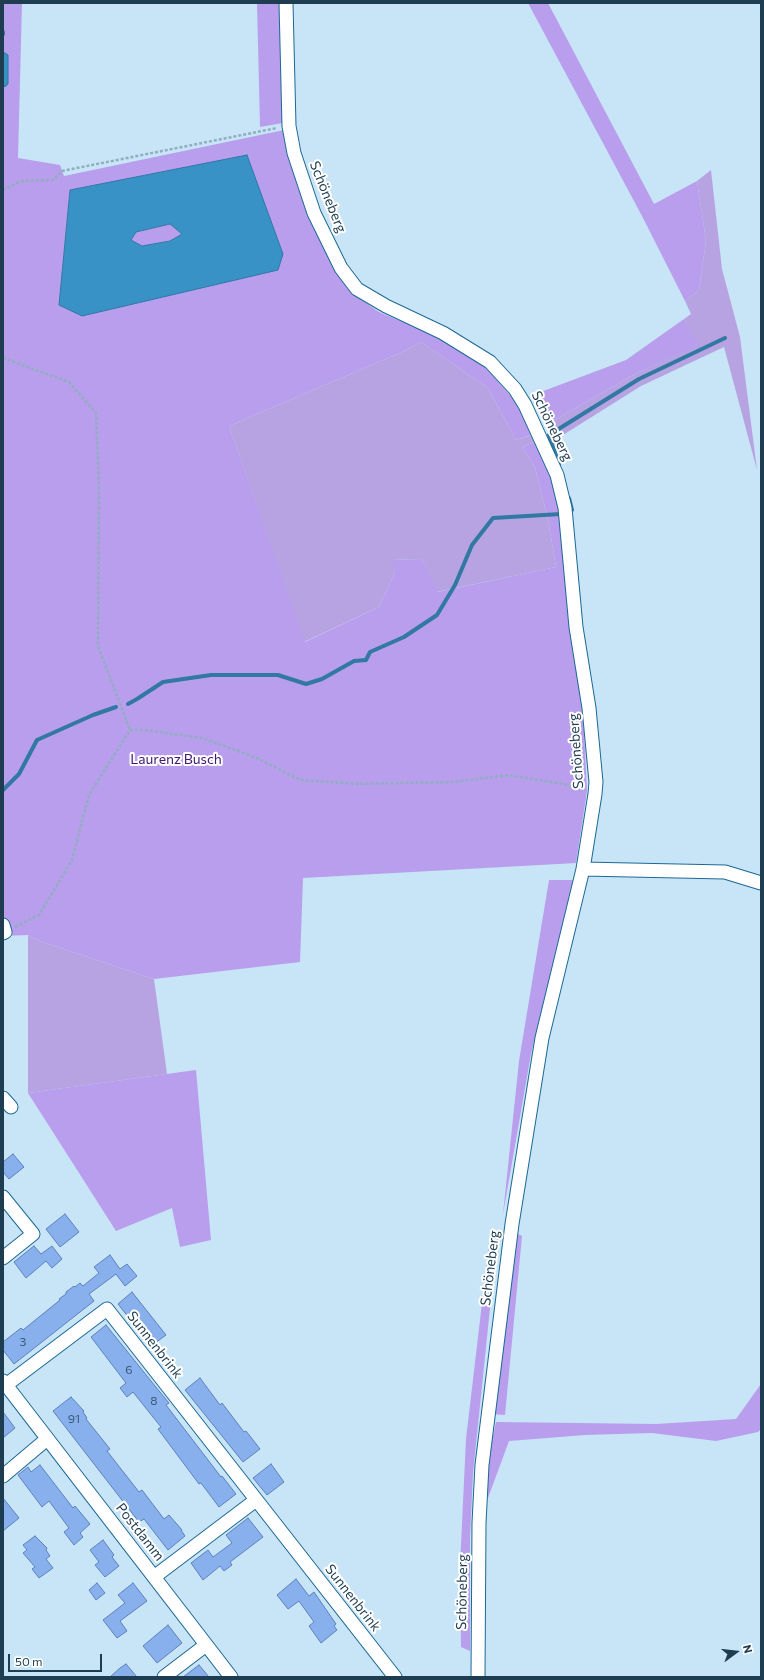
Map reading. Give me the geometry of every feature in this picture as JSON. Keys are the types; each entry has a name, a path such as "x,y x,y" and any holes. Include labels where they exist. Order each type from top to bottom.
{"street":[{"name":"Schöneberg","path":"286,3 289,126 294,153 314,213 341,268 357,289 386,306 443,333 490,362 515,389 525,405 557,475 565,508 576,627 589,708 596,782 595,794 583,868 542,1038 512,1224 482,1465 479,1523 478,1677"},
{"path":"583,868 725,872 761,883"},
{"path":"3,1197 33,1234 3,1258"},
{"name":"Sunnenbrink","path":"5,1383 107,1309 395,1677"},
{"name":"Postdamm","path":"5,1383 231,1677"},
{"path":"3,1476 47,1439"},
{"path":"154,1577 256,1500"},
{"path":"164,1677 206,1645"}],"path":[{"path":"3,190 21,181 54,180 62,170 289,126"},
{"path":"3,358 69,382 96,413 99,487 98,646 130,730"},
{"path":"130,730 145,730 202,738 257,758 300,780 358,784 452,782 509,775 569,785 595,794"},
{"path":"4,930 39,915 72,860 89,795 130,730"}],"shaded area":[{"path":"711,170 722,269 740,337 757,470 724,347 641,386 563,435 551,422 635,374 698,345 684,319 691,314 685,301 699,290 706,241 697,181"},
{"path":"421,342 488,388 516,440 536,434 539,440 522,447 535,467 548,520 556,567 437,592 422,559 392,560 395,572 379,607 304,642 229,426 402,352"},
{"path":"28,935 40,941 154,979 167,1074 28,1093"}],"green space":[{"name":"Laurenz Busch","path":"3,3 22,3 18,158 60,165 64,176 284,130 288,155 308,215 333,267 352,293 379,312 436,336 485,366 521,408 535,434 516,440 488,388 421,342 402,352 229,426 305,642 379,607 395,572 391,560 422,559 438,592 556,567 548,520 535,467 522,447 539,440 551,470 562,517 584,731 587,791 576,863 303,878 300,962 154,979 40,941 28,935 3,936","holes":["70,190 283,253 59,305"]},
{"path":"257,3 279,3 283,123 260,127"},
{"path":"528,3 548,3 654,204 697,181 706,241 699,290 685,301 642,216"},
{"path":"170,224 182,234 170,241 142,246 131,240 135,232"},
{"path":"684,319 699,345 635,374 551,422 538,393 626,360"},
{"path":"549,880 573,880 531,1054 503,1214 519,1061"},
{"path":"196,1070 211,1240 180,1247 172,1208 116,1231 28,1093"},
{"path":"514,1232 522,1236 505,1415 492,1414"},
{"path":"490,1235 499,1235 473,1473 470,1537 470,1651 461,1647 460,1566 466,1439"},
{"path":"761,1384 761,1429 758,1432 716,1441 652,1433 585,1435 509,1441 488,1498 485,1472 496,1422 656,1424 736,1419"}],"water":[{"path":"5,53 8,55 8,84 5,87 3,84 3,54"},
{"path":"247,155 283,254 278,270 82,316 59,305 70,190","holes":["170,224 182,234 170,241 142,246 131,240 136,232"]}],"building":[{"path":"13,1154 24,1167 9,1179 3,1172 3,1162"},
{"path":"65,1214 79,1232 60,1247 46,1229"},
{"path":"34,1246 41,1254 52,1246 62,1259 52,1268 46,1261 26,1278 14,1262"},
{"path":"110,1255 120,1269 127,1264 137,1276 125,1286 116,1274 89,1294 94,1301 14,1364 3,1350 3,1342 21,1328 23,1330 60,1300 59,1299 74,1286 75,1287 80,1283 83,1286 99,1273 94,1267"},
{"path":"132,1292 166,1335 151,1346 118,1304"},
{"path":"106,1325 169,1403 166,1405 221,1477 222,1476 236,1494 219,1507 201,1483 199,1484 158,1429 161,1427 133,1392 127,1397 120,1388 126,1383 91,1337"},
{"path":"200,1378 220,1405 222,1403 244,1432 246,1431 260,1449 243,1462 185,1390"},
{"path":"71,1397 84,1411 83,1412 87,1418 86,1419 110,1449 107,1451 139,1492 142,1490 164,1519 169,1515 182,1530 185,1536 168,1550 144,1519 139,1522 53,1411"},
{"path":"3,1412 15,1428 3,1438"},
{"path":"271,1464 284,1482 267,1495 253,1478"},
{"path":"40,1465 73,1508 75,1506 90,1524 80,1533 83,1537 74,1545 64,1532 69,1528 49,1501 42,1507 18,1475 28,1467 31,1472"},
{"path":"3,1498 19,1518 3,1531"},
{"path":"248,1518 263,1537 230,1562 232,1565 224,1571 220,1566 203,1580 191,1563 208,1550 213,1557 232,1543 226,1535"},
{"path":"35,1536 47,1548 46,1550 50,1556 46,1559 53,1568 39,1578 32,1569 35,1567 23,1553 27,1550 23,1545"},
{"path":"103,1540 114,1555 112,1557 119,1566 105,1577 95,1565 99,1562 90,1550"},
{"path":"296,1579 309,1596 314,1592 336,1624 334,1626 337,1630 321,1643 309,1626 314,1622 299,1601 288,1609 277,1595"},
{"path":"97,1583 105,1593 96,1600 89,1590"},
{"path":"133,1583 147,1601 120,1621 127,1631 117,1638 103,1620 125,1603 118,1595"},
{"path":"168,1625 182,1643 157,1663 143,1646"},
{"path":"126,1664 137,1677 110,1677 120,1668"},
{"path":"199,1665 209,1677 183,1677"}],"waterway":[{"path":"559,465 549,435 639,379 725,338"},
{"path":"569,498 572,510"},
{"path":"128,704 163,682 211,675 278,675 306,684 322,679 354,661 366,660 370,652 404,637 437,615 455,585 472,545 493,518 561,514"},
{"path":"3,790 19,774 37,740 93,715 116,707"}]}
